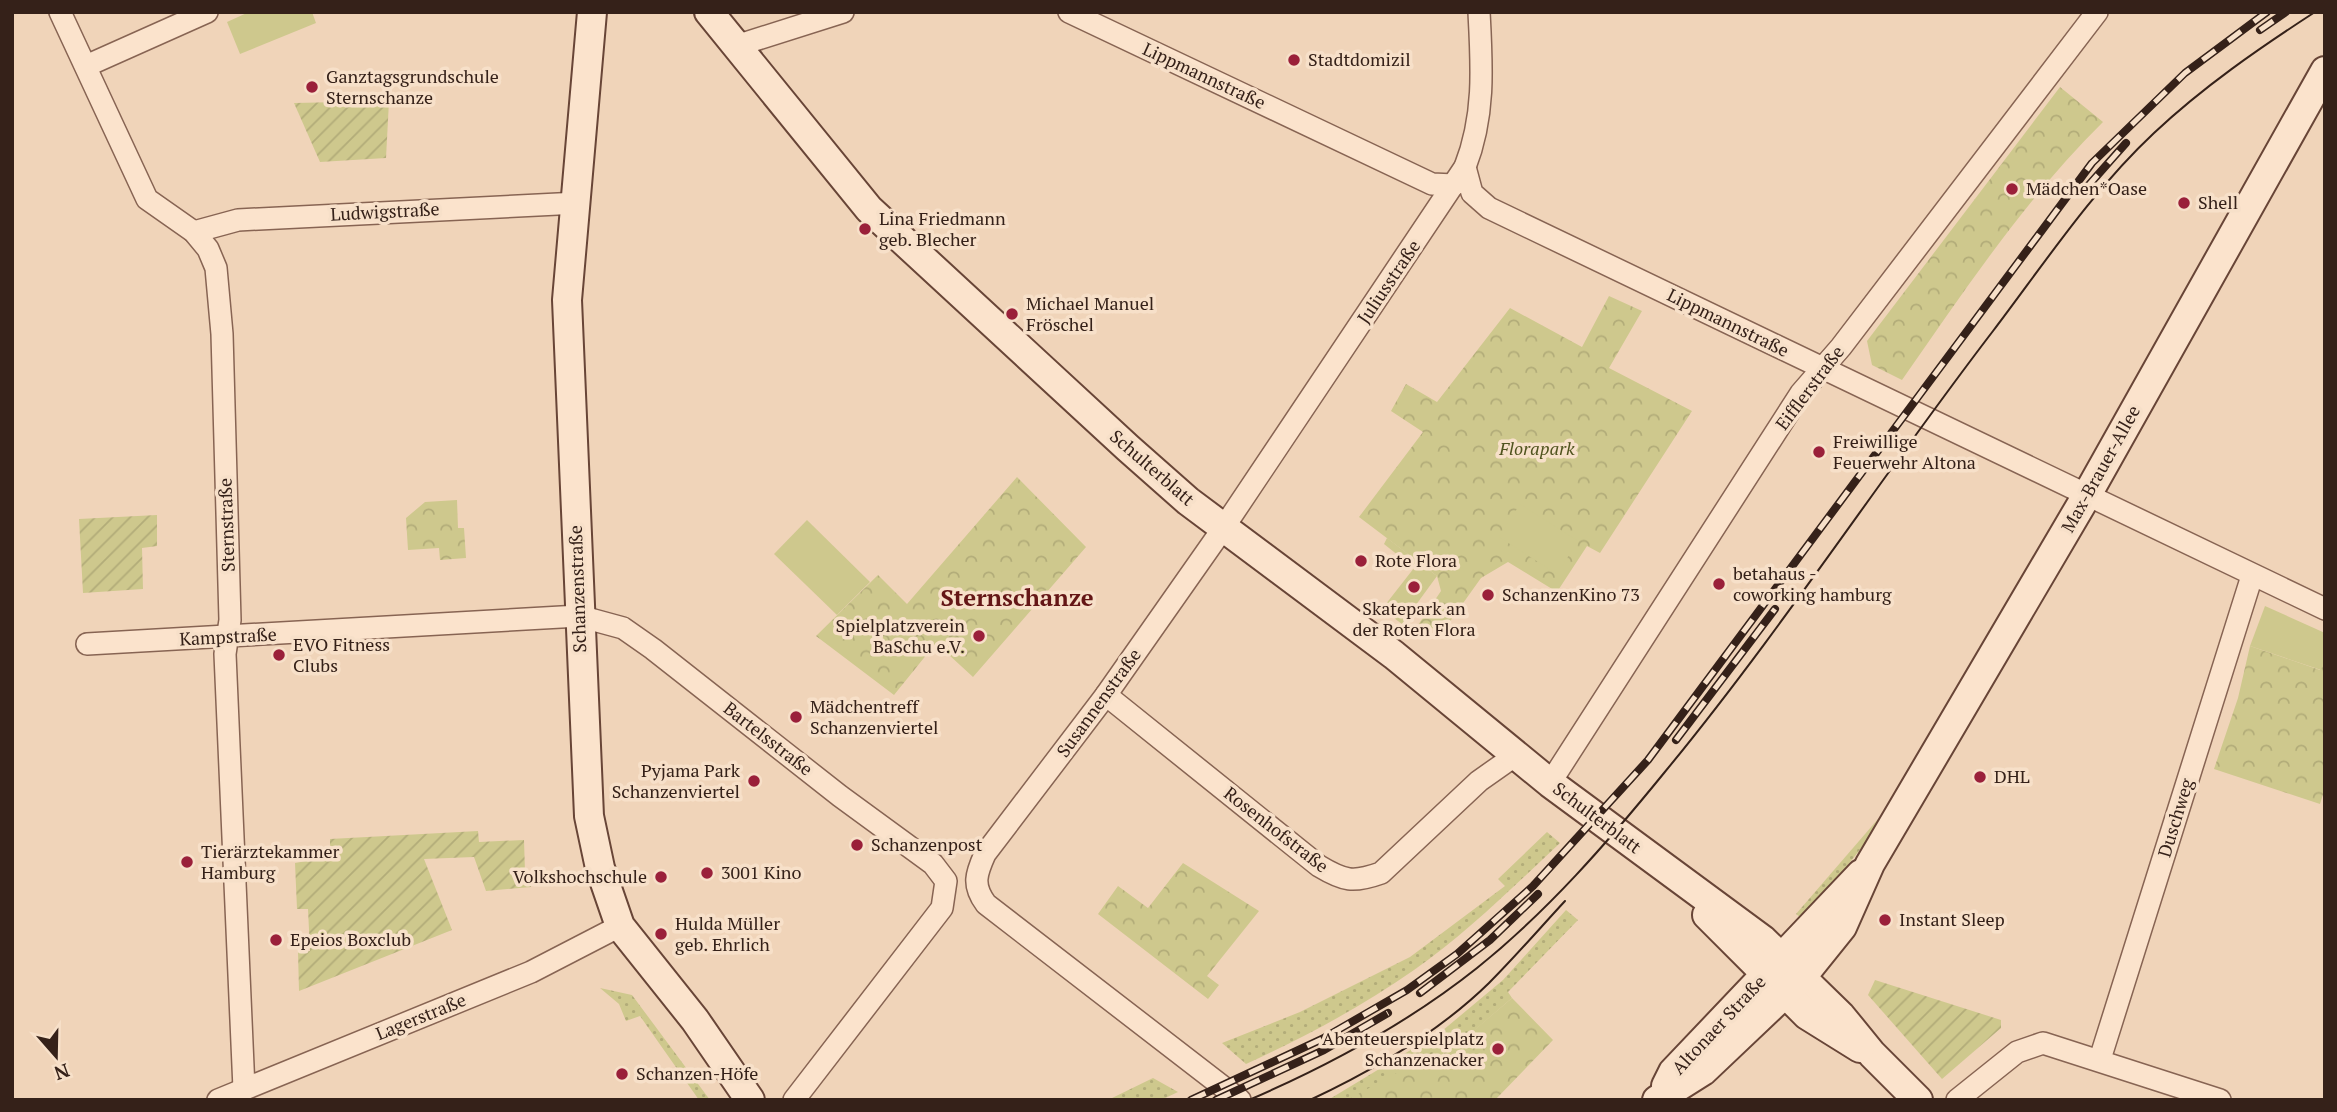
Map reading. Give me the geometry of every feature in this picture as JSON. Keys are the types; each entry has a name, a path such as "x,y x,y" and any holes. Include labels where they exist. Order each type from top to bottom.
{"street":[{"name":"Sternstraße","path":"60,12 147,199 194,232 213,257 218,284 230,620 225,654 244,1089"},
{"path":"86,66 207,12"},
{"name":"Schulterblatt","path":"709,12 869,209 1128,448 1188,501 1394,655 1550,783 1652,861 1783,976 1841,1016 1872,1055 1918,1100"},
{"path":"736,46 843,12"},
{"name":"Lippmannstraße","path":"1069,12 1432,184 1460,176 1472,193 1489,208 2325,609"},
{"name":"Juliusstraße","path":"1224,527 1460,176 1476,139 1482,100 1479,12"},
{"name":"Eifflerstraße","path":"1550,783 1801,393 2096,12"},
{"name":"Schanzenstraße","path":"589,19 578,203 568,300 589,816 600,868 620,926 695,1020 750,1100"},
{"name":"Max-Brauer-Allee","path":"1783,976 1842,927 1870,864 2087,495 2325,71"},
{"name":"Ludwigstraße","path":"194,232 238,220 578,203"},
{"name":"Susannenstraße","path":"1224,527 1106,695 985,854 975,878 978,893 986,904 1240,1100"},
{"name":"Duschweg","path":"2100,1059 2252,576"},
{"name":"Kampstraße","path":"87,644 579,616"},
{"name":"Bartelsstraße","path":"579,616 623,628 653,649 840,796 933,864 946,881 942,908 794,1100"},
{"name":"Rosenhofstraße","path":"1106,695 1319,866 1340,879 1361,880 1381,873 1479,780 1516,755"},
{"name":"Lagerstraße","path":"218,1100 531,972 620,926"},
{"name":"Altonaer Straße","path":"1659,1098 1673,1072 1783,976"},
{"path":"1957,1100 2017,1052 2043,1043 2100,1059 2220,1100"}],"green space":[{"path":"249,12 312,12 316,23 240,54 227,22"},
{"path":"2060,87 2103,122 2022,214 1902,380 1872,365 1867,341"},
{"path":"389,101 386,158 320,162 294,103"},
{"name":"Florapark","path":"1609,296 1642,311 1609,368 1692,411 1600,553 1587,546 1557,592 1508,562 1481,578 1441,634 1429,626 1419,639 1412,634 1441,591 1437,576 1359,517 1423,432 1391,411 1406,384 1437,402 1510,308 1582,347"},
{"path":"1017,477 1086,547 973,677 936,643 894,695 816,636 878,575 907,604"},
{"path":"457,500 458,528 464,528 466,558 440,560 439,548 408,550 406,518 425,502"},
{"path":"1520,504 1578,541 1557,574 1499,537"},
{"path":"157,515 157,546 142,548 143,589 83,593 79,519"},
{"path":"807,520 870,582 837,615 774,554"},
{"name":"Skatepark an der Roten Flora","path":"1387,538 1437,576 1402,624 1382,609 1414,568 1384,544"},
{"path":"2265,606 2325,633 2325,659 2321,670 2250,646"},
{"path":"2250,646 2320,670 2325,659 2325,788 2320,804 2214,769 2238,698"},
{"path":"1878,819 1882,822 1804,920 1796,914"},
{"path":"478,831 479,842 524,840 525,872 531,873 531,887 486,891 474,857 424,859 452,930 299,991 298,952 310,951 308,909 297,909 295,863 306,861 306,849 330,848 330,839"},
{"path":"1547,832 1560,843 1471,925 1434,956 1394,984 1332,1021 1246,1064 1222,1043 1300,1012 1410,957 1505,886 1498,879"},
{"path":"1183,863 1259,911 1207,976 1219,985 1208,999 1098,914 1118,886 1148,908"},
{"path":"1566,910 1578,920 1508,992 1512,998 1433,1066 1347,1100 1328,1100 1442,1031 1503,980"},
{"path":"1875,980 2001,1020 2001,1028 1942,1079 1868,995"},
{"path":"600,988 632,995 710,1100 699,1100 640,1016 626,1021 619,1004"},
{"name":"Abenteuerspielplatz Schanzenacker","path":"1512,998 1553,1040 1495,1100 1347,1100 1424,1058 1433,1065"},
{"path":"1153,1078 1178,1092 1161,1100 1108,1100"}],"tram line":[{"path":"1249,1100 1368,1042 1424,1007 1477,968 1552,900 1621,825 1749,665 1952,386 2069,229 2110,179 2154,133 2211,84 2315,12"},
{"path":"1310,1100 1381,1063 1449,1018 1489,983 1565,901"}],"railway":[{"path":"1191,1100 1322,1039 1407,990 1457,954 1533,886 1648,760 2092,163 2185,73 2267,12"},
{"path":"2260,30 2286,12"},
{"path":"2087,187 2126,143"},
{"path":"1676,740 1775,609"},
{"path":"1420,993 1490,940 1538,894"},
{"path":"1216,1100 1324,1050 1388,1013"}],"place":[{"name":"Stadtdomizil","path":"1294,60"},
{"name":"Ganztagsgrundschule Sternschanze","path":"312,87"},
{"name":"Mädchen*Oase","path":"2012,189"},
{"name":"Shell","path":"2184,203"},
{"name":"Lina Friedmann geb. Blecher","path":"865,229"},
{"name":"Michael Manuel Fröschel","path":"1012,314"},
{"name":"Freiwillige Feuerwehr Altona","path":"1819,452"},
{"name":"Rote Flora","path":"1361,561"},
{"name":"betahaus - coworking hamburg","path":"1719,584"},
{"name":"Skatepark an der Roten Flora","path":"1414,587"},
{"name":"SchanzenKino 73","path":"1488,595"},
{"name":"Spielplatzverein BaSchu e.V.","path":"979,636"},
{"name":"EVO Fitness Clubs","path":"279,655"},
{"name":"Mädchentreff Schanzenviertel","path":"796,717"},
{"name":"DHL","path":"1980,777"},
{"name":"Pyjama Park Schanzenviertel","path":"754,781"},
{"name":"Schanzenpost","path":"857,845"},
{"name":"Tierärztekammer Hamburg","path":"187,862"},
{"name":"3001 Kino","path":"707,873"},
{"name":"Volkshochschule","path":"661,877"},
{"name":"Instant Sleep","path":"1885,920"},
{"name":"Hulda Müller geb. Ehrlich","path":"661,934"},
{"name":"Epeios Boxclub","path":"276,940"},
{"name":"Abenteuerspielplatz Schanzenacker","path":"1498,1049"},
{"name":"Schanzen-Höfe","path":"622,1074"}],"district":[{"name":"Sternschanze","path":"1017,598"}]}
